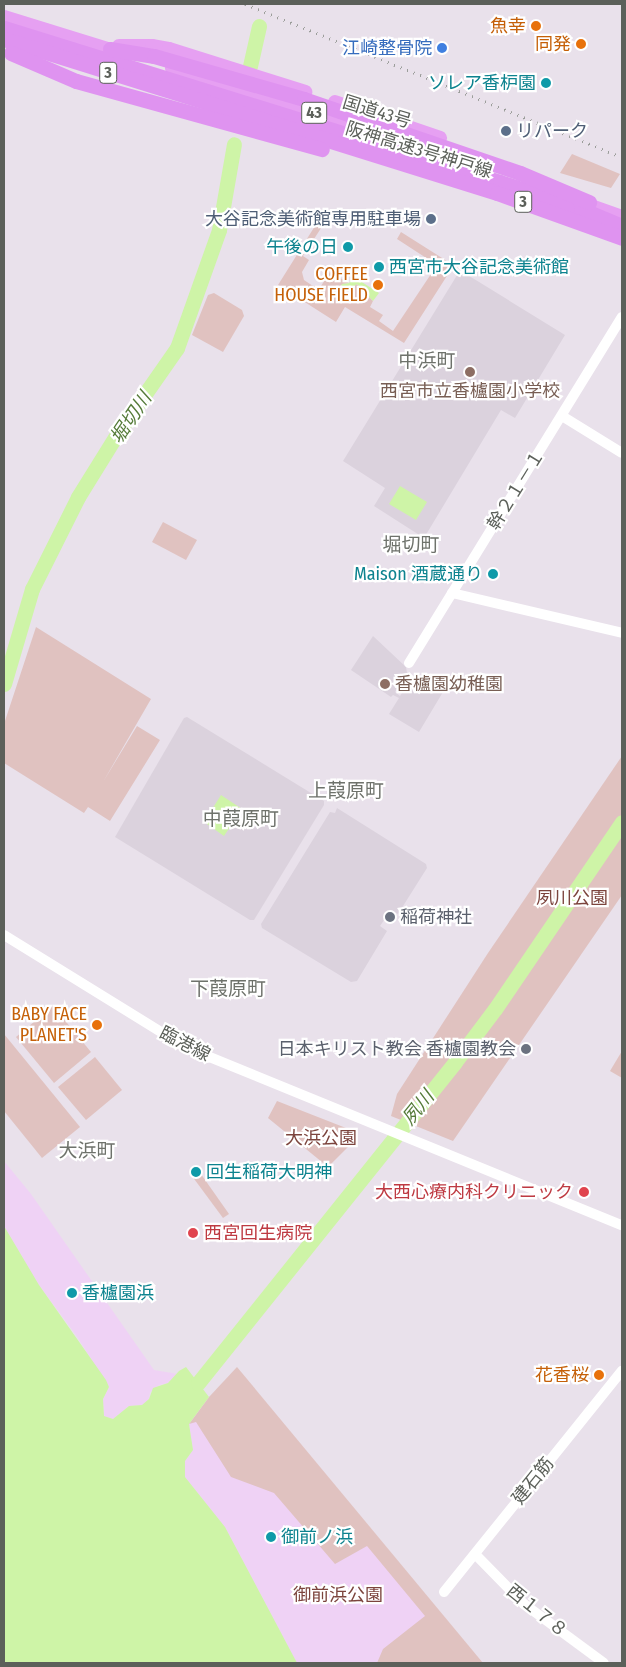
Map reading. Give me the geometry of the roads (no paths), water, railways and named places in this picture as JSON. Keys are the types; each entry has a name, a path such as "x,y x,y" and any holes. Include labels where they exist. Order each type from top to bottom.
{"highway":[{"name":"国道43号","path":"4,17 441,151 622,217"},
{"name":"阪神高速3号神戸線","path":"4,28 500,182 580,209 622,226"},
{"path":"6,47 76,81 277,138 422,170"},
{"name":"阪神高速3号神戸線","path":"6,47 422,170 576,220 622,238"},
{"name":"43","path":"6,47 130,95 352,154 499,196 566,218 622,242"},
{"path":"104,48 154,56 304,99 520,173 622,217"}],"street":[{"name":"幹２１－１","path":"409,663 622,317"},
{"path":"562,416 622,453"},
{"path":"452,593 622,633"},
{"name":"臨港線","path":"4,935 185,1047 622,1225"},
{"name":"建石筋","path":"444,1592 622,1372"},
{"name":"西１７８","path":"475,1554 524,1604 604,1663"}],"waterway":[{"name":"堀切川","path":"250,66 259,26"},
{"name":"堀切川","path":"4,684 32,589 78,497 117,434 177,348 219,230 234,144"},
{"name":"夙川","path":"198,1383 455,1062 495,1009 622,822"}],"railway":[{"path":"245,4 622,157"}],"place":[{"name":"魚幸","path":"536,26"},
{"name":"同発","path":"581,44"},
{"name":"江崎整骨院","path":"442,48"},
{"name":"ソレア香枦園","path":"546,83"},
{"name":"リパーク","path":"506,131"},
{"name":"大谷記念美術館専用駐車場","path":"431,219"},
{"name":"午後の日","path":"348,247"},
{"name":"西宮市大谷記念美術館","path":"379,267"},
{"name":"COFFEE HOUSE FIELD","path":"378,285"},
{"name":"西宮市立香櫨園小学校","path":"470,372"},
{"name":"Maison 酒蔵通り","path":"493,574"},
{"name":"香櫨園幼稚園","path":"385,684"},
{"name":"稲荷神社","path":"390,917"},
{"name":"BABY FACE PLANET'S","path":"97,1025"},
{"name":"日本キリスト教会 香櫨園教会","path":"526,1049"},
{"name":"回生稲荷大明神","path":"196,1172"},
{"name":"大西心療内科クリニック","path":"584,1192"},
{"name":"西宮回生病院","path":"193,1233"},
{"name":"香櫨園浜","path":"72,1293"},
{"name":"花香桜","path":"599,1375"},
{"name":"御前ノ浜","path":"271,1537"}],"district":[{"name":"中浜町","path":"427,361"},
{"name":"堀切町","path":"411,545"},
{"name":"上葭原町","path":"346,791"},
{"name":"中葭原町","path":"241,819"},
{"name":"下葭原町","path":"228,989"},
{"name":"大浜町","path":"87,1151"}],"park label":[{"name":"夙川公園","path":"572,898"},
{"name":"大浜公園","path":"321,1138"},
{"name":"御前浜公園","path":"338,1595"}]}
